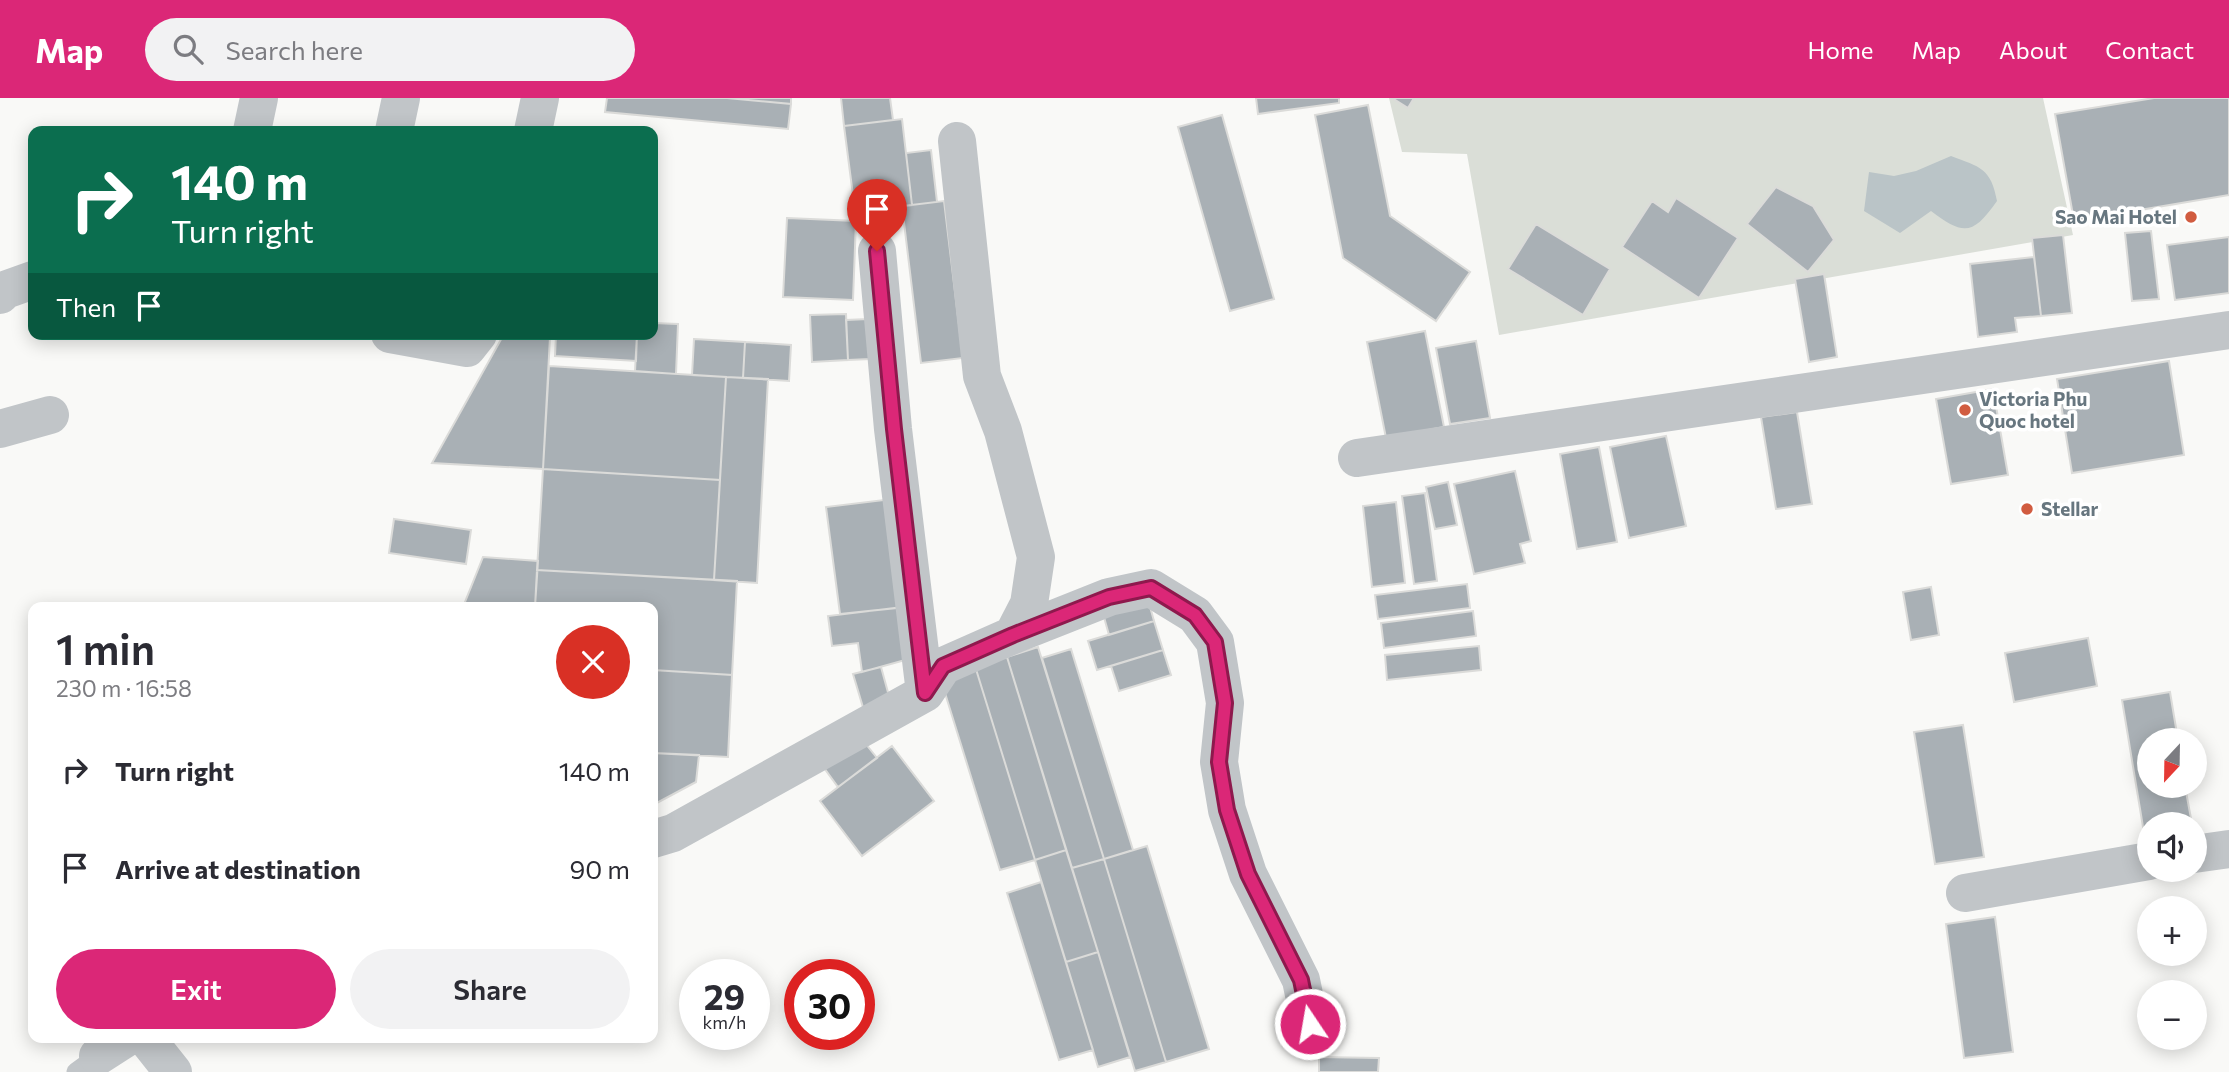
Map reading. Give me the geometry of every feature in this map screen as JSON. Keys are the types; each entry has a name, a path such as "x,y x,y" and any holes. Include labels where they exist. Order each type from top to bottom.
{"street":[{"path":"253,126 259,98"},
{"path":"395,126 401,98"},
{"path":"534,126 540,98"},
{"path":"957,142 982,376 1003,431 1037,557 1029,604 1013,635"},
{"path":"877,251 894,429 925,693"},
{"path":"0,295 5,290 28,282"},
{"path":"1357,458 2229,330"},
{"path":"423,340 467,348 473,340"},
{"path":"0,429 50,415"},
{"path":"658,837 673,832 925,693 943,666 1109,597 1151,588 1195,615 1215,642 1225,703 1219,762 1227,810 1248,874 1301,980 1310,1024"},
{"path":"2207,852 2229,849"},
{"path":"1965,893 2137,863"},
{"path":"150,1043 173,1072"}],"shaded area":[{"path":"1389,98 2043,98 2073,235 1499,335 1467,154 1402,152"},
{"path":"1951,156 1983,170 1994,190 1997,201 1974,226 1960,228 1931,211 1900,233 1864,211 1869,172 1894,176 1916,171"}],"building":[{"path":"607,98 727,98 791,104 788,129 605,112"},
{"path":"727,98 791,98 791,104"},
{"path":"841,98 890,98 893,120 844,126"},
{"path":"1256,98 1339,98 1339,103 1258,114"},
{"path":"1392,98 1414,98 1408,108"},
{"path":"2154,98 2229,98 2229,195 2074,221 2055,114"},
{"path":"1368,105 1390,216 1470,272 1436,321 1343,258 1315,115"},
{"path":"1222,115 1274,299 1230,311 1178,127"},
{"path":"902,119 912,205 855,211 844,126"},
{"path":"931,150 937,202 912,205 906,153"},
{"path":"1776,187 1813,206 1834,240 1808,272 1747,224"},
{"path":"1676,198 1738,238 1699,298 1622,247 1652,201 1668,212"},
{"path":"944,201 963,358 921,363 902,206"},
{"path":"787,218 856,221 853,300 783,297"},
{"path":"1536,224 1610,269 1583,315 1508,269"},
{"path":"2151,231 2159,299 2132,301 2125,233"},
{"path":"2063,235 2072,313 2041,316 2032,238"},
{"path":"2229,237 2229,293 2175,300 2167,245"},
{"path":"2034,257 2041,316 2015,318 2017,332 1978,337 1970,264"},
{"path":"1824,274 1837,357 1809,362 1795,279"},
{"path":"846,314 848,360 812,362 810,315"},
{"path":"868,319 870,359 848,360 846,320"},
{"path":"658,323 678,324 676,374 635,371 637,340 658,340"},
{"path":"1425,331 1444,427 1386,438 1367,342"},
{"path":"694,339 745,342 743,378 692,375"},
{"path":"501,340 550,340 543,469 432,463"},
{"path":"556,340 637,340 636,361 555,356"},
{"path":"1476,341 1490,418 1450,424 1436,348"},
{"path":"745,342 791,345 789,381 743,378"},
{"path":"2169,361 2184,455 2072,473 2057,379"},
{"path":"549,366 726,377 720,480 543,469"},
{"path":"726,377 768,379 757,583 714,580"},
{"path":"1993,389 2008,475 1951,484 1936,399"},
{"path":"1797,412 1812,504 1776,509 1761,417"},
{"path":"1666,436 1686,526 1629,538 1610,447"},
{"path":"1599,447 1617,542 1577,549 1560,454"},
{"path":"543,469 720,480 714,580 537,570"},
{"path":"1515,471 1531,541 1520,544 1525,563 1474,574 1454,484"},
{"path":"1448,482 1457,525 1435,529 1426,487"},
{"path":"1425,493 1437,581 1414,584 1402,496"},
{"path":"892,499 906,607 840,614 826,507"},
{"path":"1396,502 1405,583 1372,587 1363,506"},
{"path":"394,519 471,530 466,564 389,553"},
{"path":"483,557 538,561 535,602 465,602"},
{"path":"537,570 737,581 732,675 658,670 658,602 535,602"},
{"path":"1467,584 1470,608 1378,619 1375,595"},
{"path":"1931,587 1939,635 1911,640 1903,592"},
{"path":"1147,596 1154,621 1109,635 1102,610"},
{"path":"910,606 916,657 862,672 858,643 832,646 828,616"},
{"path":"1473,611 1476,636 1384,648 1381,623"},
{"path":"1154,621 1163,650 1097,670 1088,641"},
{"path":"2088,638 2097,686 2014,702 2005,653"},
{"path":"1479,646 1481,670 1387,680 1385,655"},
{"path":"1038,647 1104,859 1072,868 1007,657"},
{"path":"1071,649 1133,850 1104,859 1042,658"},
{"path":"1163,650 1171,675 1119,691 1111,666"},
{"path":"1007,657 1066,850 1035,860 975,666"},
{"path":"975,666 1035,860 1000,870 940,677"},
{"path":"881,667 892,707 865,714 853,674"},
{"path":"658,670 732,675 728,757 658,753"},
{"path":"2170,692 2176,728 2137,728 2137,791 2122,700"},
{"path":"1963,725 1984,857 1935,864 1914,732"},
{"path":"857,733 877,758 838,787 819,761"},
{"path":"892,746 934,801 862,856 820,801"},
{"path":"658,753 699,755 696,782 658,802"},
{"path":"2138,798 2187,798 2190,812 2141,812"},
{"path":"1147,846 1209,1049 1166,1062 1104,859"},
{"path":"1066,850 1098,952 1066,962 1035,860"},
{"path":"1104,859 1166,1062 1135,1071 1072,868"},
{"path":"1041,882 1093,1050 1059,1060 1007,893"},
{"path":"1995,917 2013,1052 1964,1058 1946,924"},
{"path":"1098,952 1130,1057 1098,1067 1066,962"},
{"path":"1319,1057 1379,1058 1378,1072 1319,1072"}],"place":[{"name":"Sao Mai Hotel","path":"2191,217"},
{"name":"Victoria Phu Quoc hotel","path":"1965,410"},
{"name":"Stellar","path":"2027,509"}],"route":[{"path":"877,251 894,429 925,693 943,666 1109,597 1151,588 1195,615 1215,642 1225,703 1219,762 1227,810 1248,874 1301,980 1310,1024"}]}
